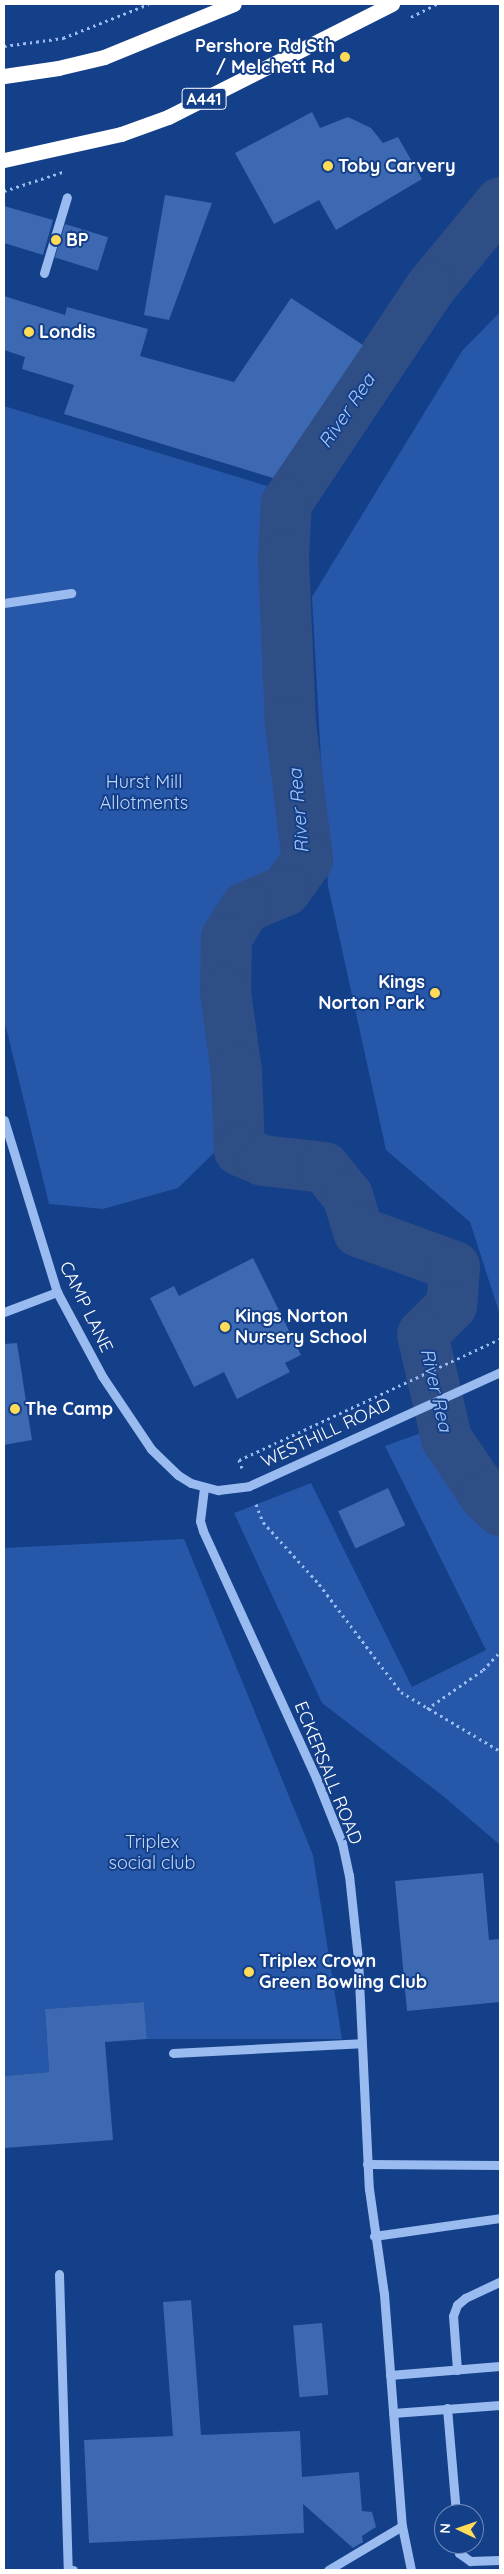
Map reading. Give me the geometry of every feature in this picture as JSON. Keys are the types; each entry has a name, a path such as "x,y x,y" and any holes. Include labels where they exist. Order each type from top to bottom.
{"highway":[{"path":"4,76 58,68 104,57 234,4"},
{"name":"A441","path":"4,160 120,134 168,117 392,4"}],"street":[{"path":"44,273 67,197"},
{"path":"4,603 71,593"},
{"name":"CAMP LANE","path":"4,1120 57,1292 102,1376 151,1449 165,1463"},
{"path":"4,1312 57,1292"},
{"name":"WESTHILL ROAD","path":"165,1463 178,1475 204,1488 249,1486 478,1384 500,1372"},
{"name":"ECKERSALL ROAD","path":"204,1488 200,1521 203,1531 316,1778 342,1843 352,1898 374,2236 384,2294 402,2526 411,2570"},
{"path":"173,2052 362,2043"},
{"path":"368,2164 500,2165"},
{"path":"374,2236 500,2218"},
{"path":"59,2274 68,2570"},
{"path":"457,2370 453,2316 457,2305 465,2298 500,2282"},
{"path":"390,2375 500,2366"},
{"path":"394,2413 500,2405"},
{"path":"447,2408 455,2504"},
{"path":"328,2570 402,2526"},
{"path":"461,2554 470,2561 500,2560"},
{"path":"62,2570 73,2570"}],"path":[{"path":"4,46 63,38 149,4"},
{"path":"500,1339 461,1360 384,1392 239,1460 263,1522 319,1584 390,1680 401,1692 426,1709 500,1751"},
{"path":"426,1709 483,1670 500,1652"}],"green space":[{"name":"Kings Norton Park","path":"500,312 500,1315 470,1222 386,1150 328,886 312,597 462,351"},
{"name":"Hurst Mill Allotments","path":"4,406 277,489 270,583 287,861 272,876 239,897 218,928 213,961 214,995 225,1075 235,1109 225,1142 178,1188 103,1209 49,1204 4,1019"},
{"path":"457,1420 500,1477 500,1845 443,1796 322,1703 234,1513 311,1483 412,1687 486,1650 385,1446"},
{"name":"Triplex social club","path":"184,1539 313,1855 342,2039 147,2039 144,2002 45,2009 49,2072 4,2076 4,1548"}],"building":[{"name":"Toby Carvery","path":"312,112 320,128 348,117 371,128 383,143 398,137 422,179 336,230 319,200 274,224 235,153"},
{"path":"165,195 212,203 169,320 144,315"},
{"path":"4,206 53,220 43,255 4,243"},
{"path":"65,224 108,237 98,271 55,257"},
{"path":"4,296 65,315 67,307 148,329 140,356 234,382 291,298 363,345 273,478 64,414 74,385 22,369 25,357 4,350"},
{"name":"Kings Norton Nursery School","path":"253,1258 301,1355 285,1363 290,1372 237,1399 224,1372 194,1387 150,1298 174,1286 179,1296"},
{"name":"The Camp","path":"17,1343 32,1440 4,1445 4,1344"},
{"path":"388,1488 405,1525 355,1548 338,1511"},
{"path":"483,1873 489,1940 500,1939 500,2002 407,2011 395,1881"},
{"path":"144,2002 147,2039 105,2042 113,2140 4,2148 4,2076 49,2072 45,2009"},
{"path":"191,2300 201,2435 300,2431 302,2477 359,2472 362,2511 372,2512 376,2527 362,2536 363,2542 353,2548 303,2504 304,2533 89,2543 84,2440 173,2436 163,2302"},
{"path":"322,2323 328,2395 299,2397 293,2326"}],"waterway":[{"name":"River Rea","path":"500,202 430,287 286,503 283,558 290,723 307,859 285,890 245,907 226,937 225,992 236,1071 239,1150 262,1160 324,1167 347,1195 358,1231 454,1266 451,1305 422,1334 446,1438 485,1496 500,1510"}],"place":[{"name":"Pershore Rd Sth / Melchett Rd","path":"345,57"},
{"name":"Toby Carvery","path":"328,166"},
{"name":"BP","path":"56,240"},
{"name":"Londis","path":"29,332"},
{"name":"Kings Norton Park","path":"435,993"},
{"name":"Kings Norton Nursery School","path":"225,1327"},
{"name":"The Camp","path":"15,1409"},
{"name":"Triplex Crown Green Bowling Club","path":"249,1972"}]}
